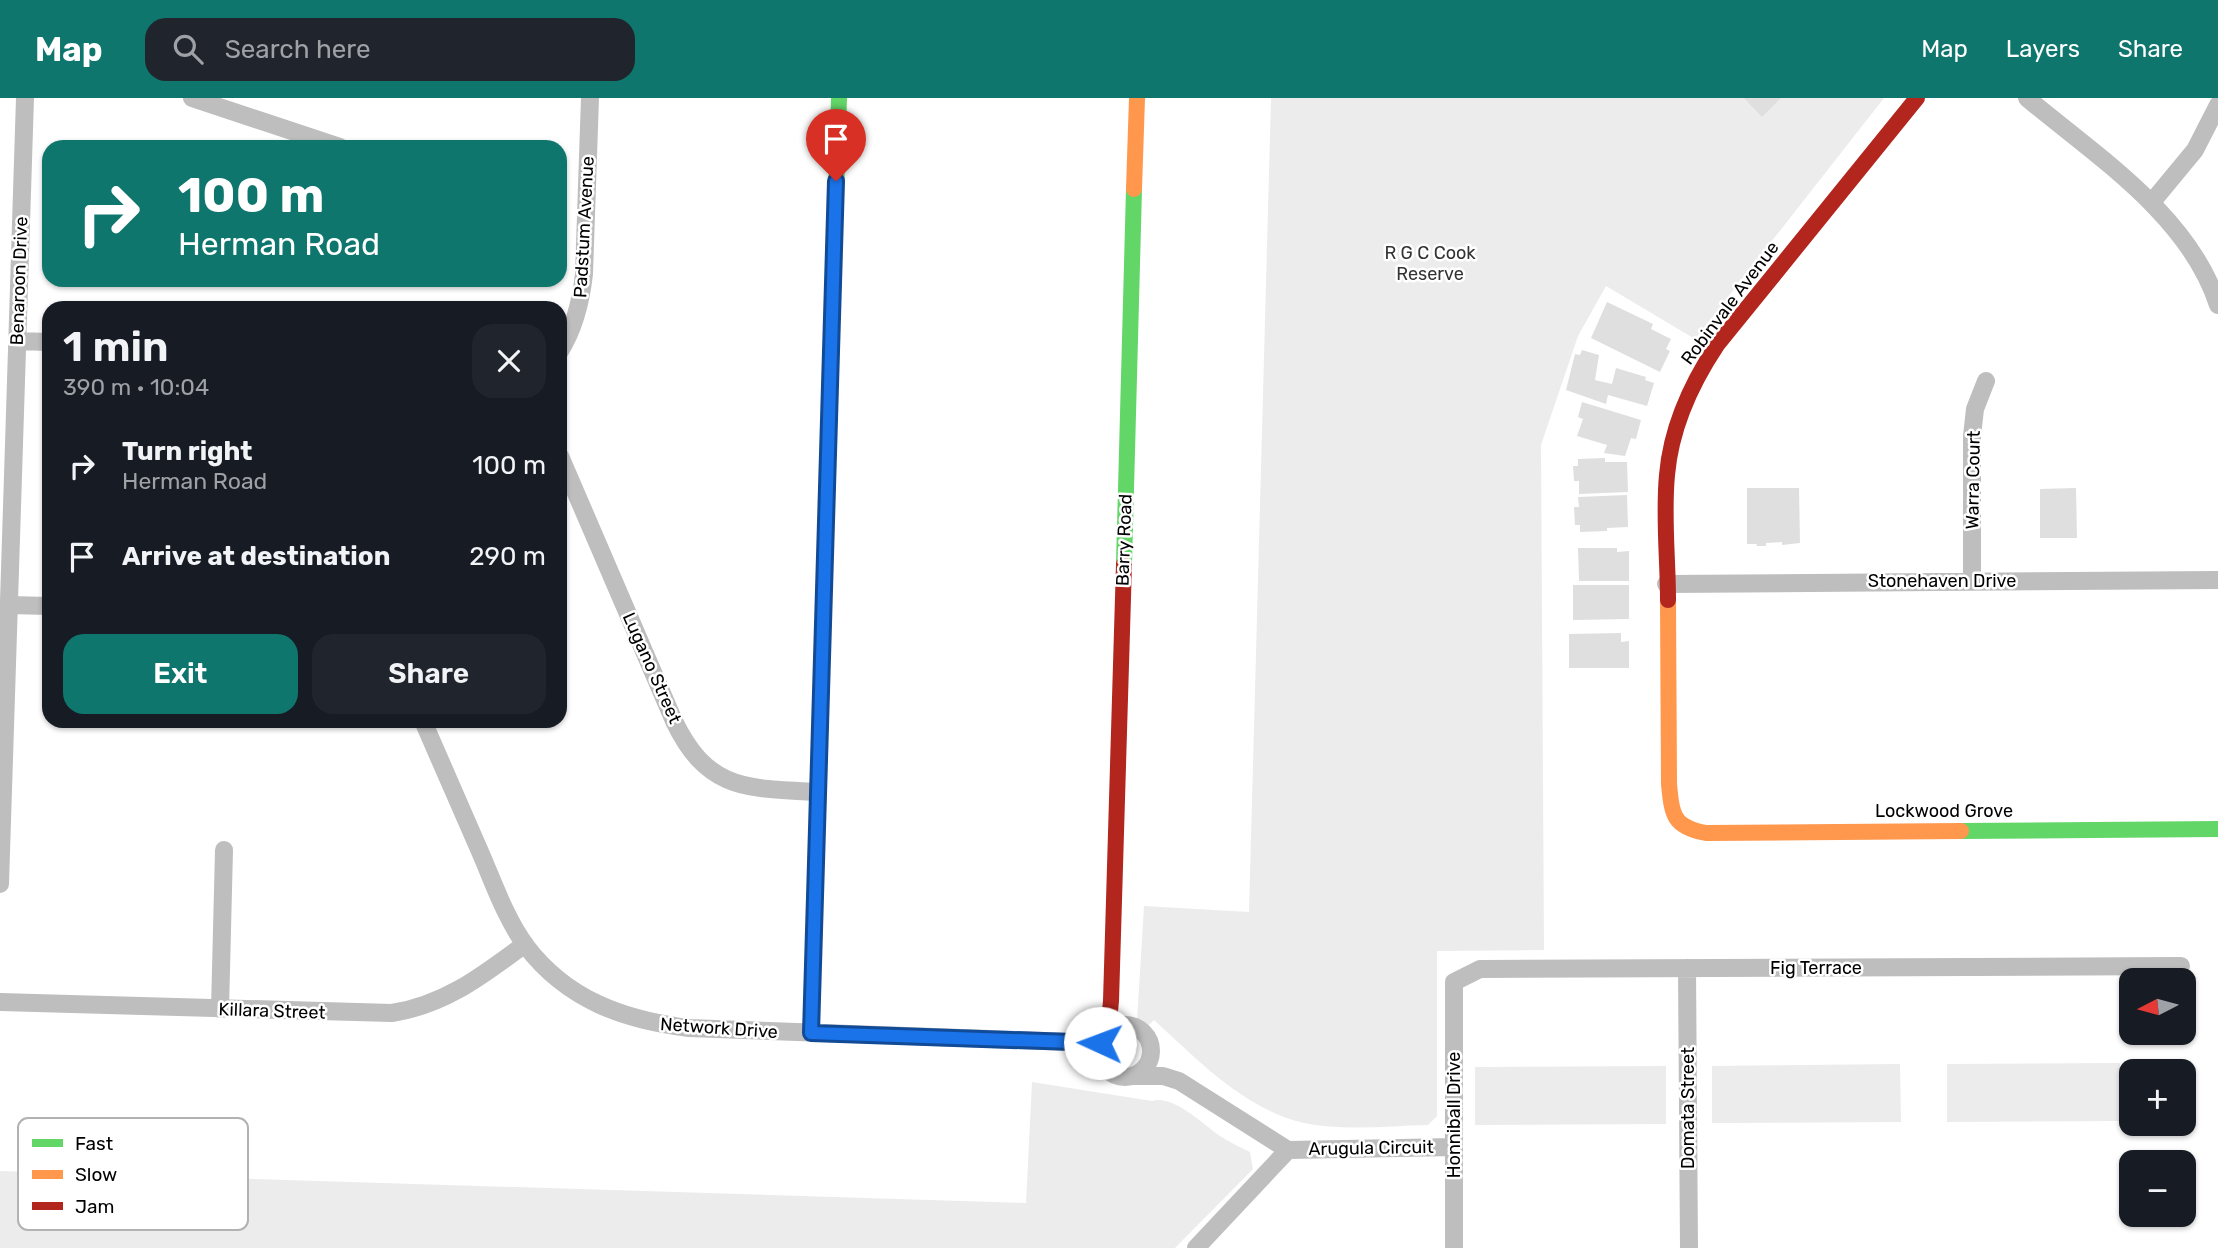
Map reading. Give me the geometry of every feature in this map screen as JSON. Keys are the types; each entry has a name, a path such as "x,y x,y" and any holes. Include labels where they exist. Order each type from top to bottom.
{"street":[{"name":"Benaroon Drive","path":"0,884 25,98"},
{"path":"192,98 319,140"},
{"name":"Padstum Avenue","path":"567,336 578,312 584,274 590,98"},
{"path":"811,1033 839,98"},
{"name":"Barry Road","path":"1104,1037 1112,982 1136,98"},
{"name":"Robinvale Avenue","path":"1675,820 1669,784 1666,584 1667,476 1675,431 1691,387 1717,345 1917,98"},
{"path":"2027,98 2152,202 2188,245 2204,271 2218,305"},
{"path":"2152,202 2195,150 2218,105"},
{"path":"17,341 42,342"},
{"name":"Warra Court","path":"1972,581 1972,436 1975,409 1986,381"},
{"name":"Lugano Street","path":"567,472 674,720 684,741 697,758 713,773 729,782 754,788 818,792"},
{"name":"Stonehaven Drive","path":"1666,584 2218,580"},
{"path":"9,605 42,607"},
{"name":"Network Drive","path":"426,728 501,901 525,944 559,979 595,1003 619,1014 649,1023 688,1028 811,1033 1104,1037"},
{"name":"Lockwood Grove","path":"1675,820 1688,831 1706,833 2218,829"},
{"path":"220,1009 224,850"},
{"name":"Killara Street","path":"0,1002 371,1013 409,1010 450,996 525,944"},
{"name":"Fig Terrace","path":"1454,982 1480,970 2181,966"},
{"name":"Domata Street","path":"1687,968 1689,1248"},
{"name":"Barry Road","path":"1112,982 1117,999 1132,1025"},
{"name":"Honniball Drive","path":"1454,982 1454,1248"},
{"path":"1121,1024 1132,1025 1142,1031 1179,1081 1163,1076 1122,1077 1112,1074 1104,1067 1099,1056 1104,1037 1121,1024"},
{"path":"1133,1076 1149,1061 1151,1050 1148,1039"},
{"name":"Arugula Circuit","path":"1179,1081 1288,1150 1454,1147"},
{"name":"Arugula Circuit","path":"1196,1248 1288,1150"}],"green space":[{"name":"R G C Cook Reserve","path":"1271,98 1884,98 1695,339 1606,286 1578,336 1541,445 1544,950 1437,951 1437,1116 1428,1125 1350,1127 1304,1123 1261,1107 1242,1095 1154,1020 1136,1038 1144,906 1249,912"},
{"path":"2119,1063 2119,1121 1947,1122 1947,1064"},
{"path":"1900,1064 1901,1122 1712,1123 1712,1066"},
{"path":"1666,1066 1666,1124 1475,1125 1475,1067"},
{"path":"1032,1082 1169,1102 1188,1112 1223,1138 1250,1152 1253,1169 1175,1248 0,1248 0,1171 18,1172 18,1230 248,1230 248,1179 1026,1203"}],"building":[{"path":"1744,98 1781,98 1762,117"},
{"path":"1607,302 1653,324 1651,329 1671,339 1666,349 1670,351 1660,372 1591,338"},
{"path":"1582,350 1599,355 1595,380 1612,384 1616,368 1646,377 1645,380 1654,383 1647,406 1608,395 1606,404 1566,390 1575,354 1580,355"},
{"path":"1582,402 1641,420 1636,439 1631,438 1625,456 1604,453 1607,445 1577,436 1583,419 1578,417"},
{"path":"1605,458 1605,462 1627,462 1628,492 1579,494 1579,481 1574,481 1573,466 1578,466 1578,459"},
{"path":"1747,488 1799,488 1800,543 1766,543 1766,546 1747,544"},
{"path":"2076,488 2077,538 2040,538 2040,489"},
{"path":"1627,495 1628,527 1580,532 1580,525 1575,525 1574,507 1579,507 1578,497"},
{"path":"1578,548 1617,548 1617,552 1629,551 1629,581 1579,581"},
{"path":"1573,585 1629,585 1629,619 1573,620"},
{"path":"1621,633 1621,642 1629,641 1629,668 1569,668 1569,634"}],"traffic: fast":[{"path":"832,323 839,98"},
{"path":"1124,564 1134,189"},
{"path":"811,1033 819,767"},
{"path":"1961,831 2218,829"}],"traffic: slow":[{"path":"1134,189 1137,98"},
{"path":"1668,600 1669,784 1673,812 1681,823 1706,833 1961,831"}],"traffic: jam":[{"path":"1668,600 1667,475 1673,440 1691,391 1717,345 1917,98"},
{"path":"819,767 832,323"},
{"path":"1108,1031 1124,564"}],"route":[{"path":"836,181 811,1033 1100,1043"}]}
